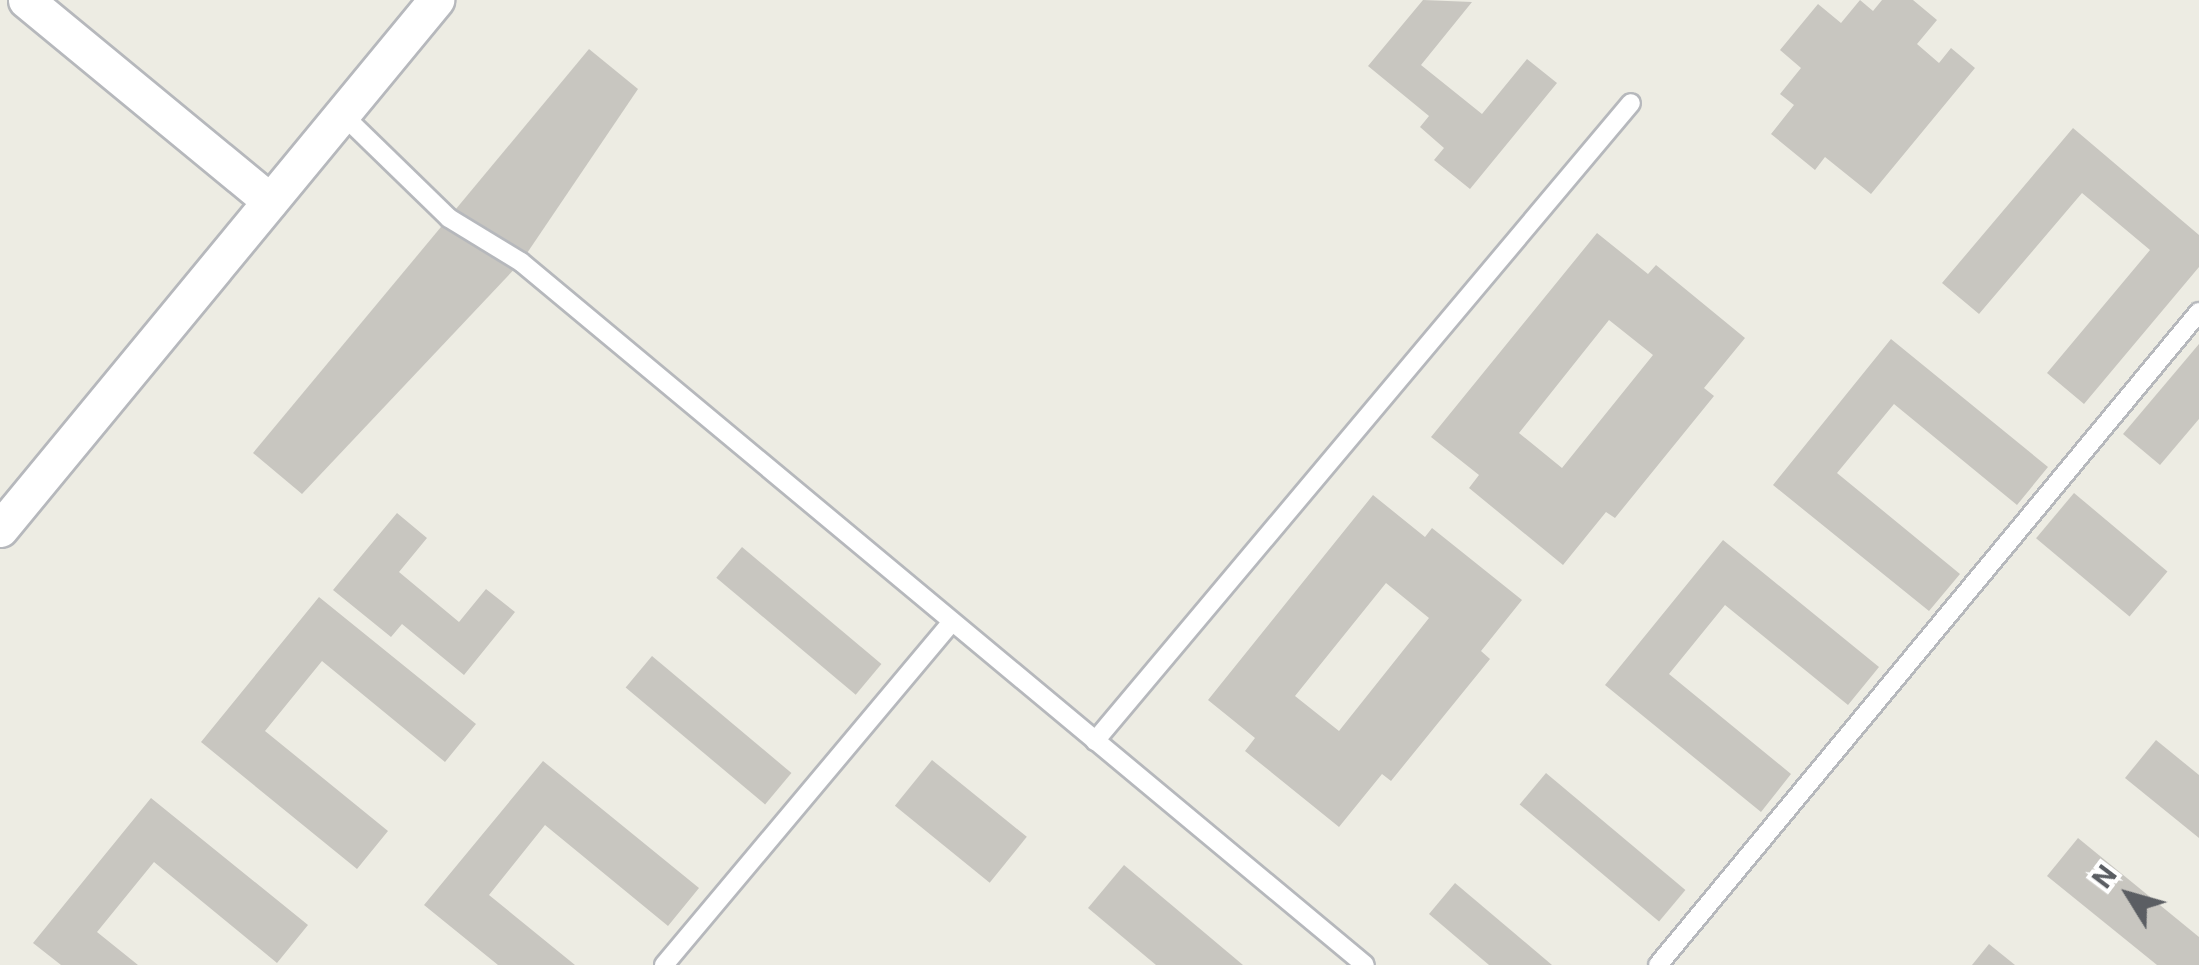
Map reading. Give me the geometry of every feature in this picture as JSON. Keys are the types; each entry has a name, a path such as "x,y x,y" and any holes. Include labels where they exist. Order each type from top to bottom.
{"street":[{"path":"26,0 270,201"},
{"path":"0,529 436,0"}],"lane":[{"path":"1095,740 1630,104"},
{"path":"342,114 449,218 521,262 1364,965"},
{"path":"1658,965 2199,312"},
{"path":"664,965 952,622"}],"building":[{"path":"1423,0 1472,2 1421,65 1482,114 1527,59 1557,83 1470,189 1434,160 1444,148 1420,127 1429,116 1368,66"},
{"path":"1860,0 1873,11 1882,0 1913,0 1937,20 1917,44 1939,63 1951,48 1975,68 1871,194 1825,157 1815,170 1771,134 1794,105 1780,94 1801,68 1780,50 1818,4 1841,23"},
{"path":"589,49 638,89 521,262 302,494 253,453"},
{"path":"2073,128 2199,235 2199,267 2084,404 2047,373 2150,250 2082,193 1979,314 1942,283"},
{"path":"1597,233 1648,274 1656,265 1745,338 1704,388 1714,396 1615,518 1606,512 1563,565 1469,488 1479,475 1431,437","holes":["1609,320 1653,355 1562,468 1519,433"]},
{"path":"1891,339 2048,467 2017,505 1894,404 1837,473 1960,574 1929,611 1773,485"},
{"path":"2199,344 2199,419 2160,465 2123,434"},
{"path":"2074,493 2167,571 2130,617 2036,538"},
{"path":"1373,495 1425,537 1432,528 1522,600 1481,651 1490,659 1391,781 1382,774 1339,827 1245,751 1255,738 1208,700","holes":["1386,583 1429,618 1339,731 1295,696"]},
{"path":"397,513 427,538 399,572 459,622 486,589 515,612 464,675 402,624 391,637 333,590"},
{"path":"1723,540 1879,667 1848,705 1725,605 1669,674 1791,774 1761,812 1605,685"},
{"path":"742,547 881,664 856,695 716,578"},
{"path":"319,597 476,724 445,762 322,661 265,731 388,831 357,869 201,742"},
{"path":"652,656 791,773 765,804 626,687"},
{"path":"2156,740 2199,775 2199,838 2125,778"},
{"path":"932,760 1027,837 990,883 895,806"},
{"path":"543,761 699,888 668,926 545,825 489,895 575,965 498,965 424,905"},
{"path":"1546,773 1685,890 1659,921 1520,804"},
{"path":"151,798 308,925 277,963 154,862 97,932 138,965 61,965 33,943"},
{"path":"2078,838 2199,937 2199,965 2157,965 2047,876"},
{"path":"1124,865 1243,965 1156,965 1088,908"},
{"path":"1455,883 1552,965 1489,965 1429,914"},
{"path":"1989,944 2015,965 1972,965"}]}
